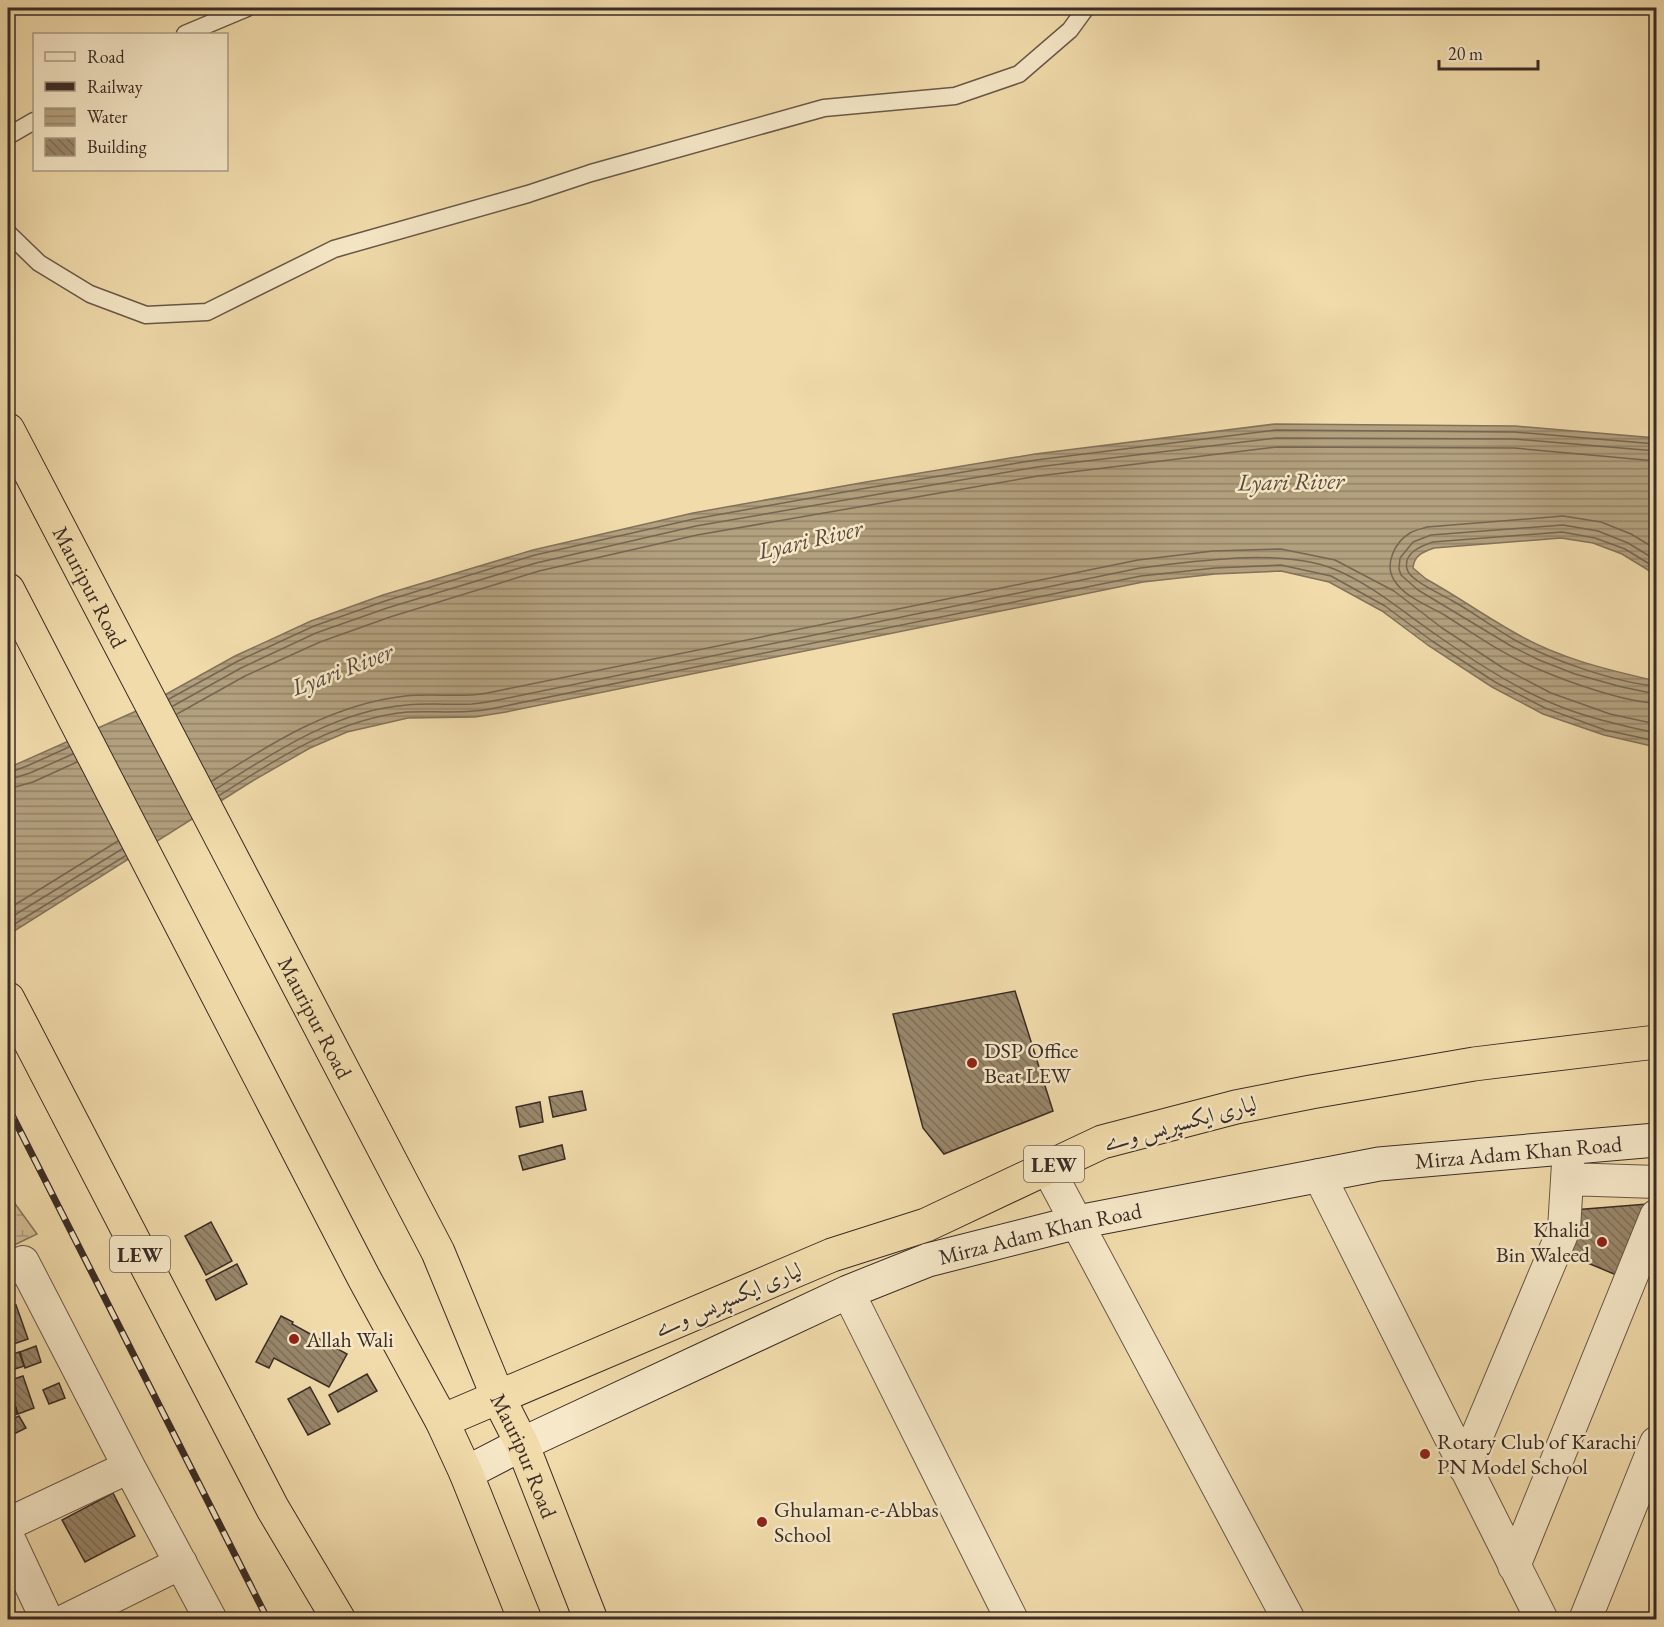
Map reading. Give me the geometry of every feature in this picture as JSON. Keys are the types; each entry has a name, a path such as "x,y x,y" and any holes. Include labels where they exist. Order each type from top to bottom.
{"highway":[{"name":"Mauripur Road","path":"8,430 438,1252 498,1397 522,1444 591,1620"},
{"path":"8,590 364,1278 442,1421 466,1473 525,1620"},
{"name":"LEW","path":"8,999 273,1509 339,1620"},
{"name":"لیاری ایکسپریس وے","path":"442,1421 832,1255 926,1225 1102,1142 1236,1107 1474,1064 1656,1042"}],"main road":[{"name":"Mirza Adam Khan Road","path":"466,1473 522,1444 848,1292 928,1260 1078,1222 1379,1164 1568,1163 1656,1140"}],"street":[{"path":"1464,1467 1564,1229 1568,1163 1656,1182"},
{"path":"1047,1167 1289,1620"},
{"path":"1319,1175 1542,1620"},
{"path":"1514,1566 1656,1216"},
{"path":"8,1270 23,1262 211,1620"},
{"path":"848,1292 1012,1620"},
{"path":"1585,1620 1656,1443"},
{"path":"8,1524 129,1467"},
{"path":"8,1537 47,1620"},
{"path":"66,1620 181,1563"}],"lane":[{"path":"187,33 247,8"},
{"path":"8,233 39,263 90,294 146,315 207,312 334,249 528,194 591,172 824,108 956,96 1018,74 1070,30 1086,8"},
{"path":"8,136 33,122"}],"green space":[{"path":"8,1194 37,1234 8,1248"}],"water":[{"name":"Lyari River","path":"1275,424 1515,426 1656,438 1656,575 1622,554 1593,543 1561,538 1434,548 1417,557 1413,568 1426,579 1533,643 1585,663 1656,681 1656,747 1604,735 1543,714 1492,687 1429,646 1382,611 1329,582 1281,571 1215,574 1143,582 506,712 475,717 408,718 347,732 310,748 254,780 8,935 8,768 134,712 235,656 311,621 383,595 533,550 693,513 1035,454"}],"building":[{"name":"DSP Office Beat LEW","path":"1015,991 1053,1111 944,1154 923,1128 893,1014"},
{"path":"582,1091 586,1110 553,1117 549,1097"},
{"path":"540,1102 543,1122 520,1127 516,1107"},
{"path":"562,1145 565,1159 523,1170 519,1156"},
{"name":"Khalid Bin Waleed","path":"1647,1204 1626,1279 1559,1251 1573,1210"},
{"path":"211,1222 232,1261 206,1275 185,1236"},
{"path":"237,1264 247,1284 216,1300 206,1280"},
{"path":"16,1305 28,1339 8,1346 8,1308"},
{"name":"Allah Wali","path":"281,1316 347,1354 329,1387 274,1358 269,1368 256,1362"},
{"path":"36,1346 41,1362 25,1368 20,1352"},
{"path":"19,1352 24,1366 9,1371 8,1356"},
{"path":"367,1374 377,1391 338,1412 329,1395"},
{"path":"23,1376 34,1408 18,1414 8,1381"},
{"path":"59,1383 65,1398 49,1404 43,1390"},
{"path":"8,1387 17,1414 8,1418"},
{"path":"310,1387 330,1424 308,1435 288,1399"},
{"path":"19,1416 26,1428 10,1436 8,1421"},
{"path":"113,1493 135,1536 85,1562 62,1520"}],"railway":[{"path":"8,1107 268,1620"}],"place":[{"name":"DSP Office Beat LEW","path":"972,1063"},
{"name":"Khalid Bin Waleed","path":"1602,1242"},
{"name":"Allah Wali","path":"294,1339"},
{"name":"Rotary Club of Karachi PN Model School","path":"1425,1454"},
{"name":"Ghulaman-e-Abbas School","path":"762,1522"}]}
